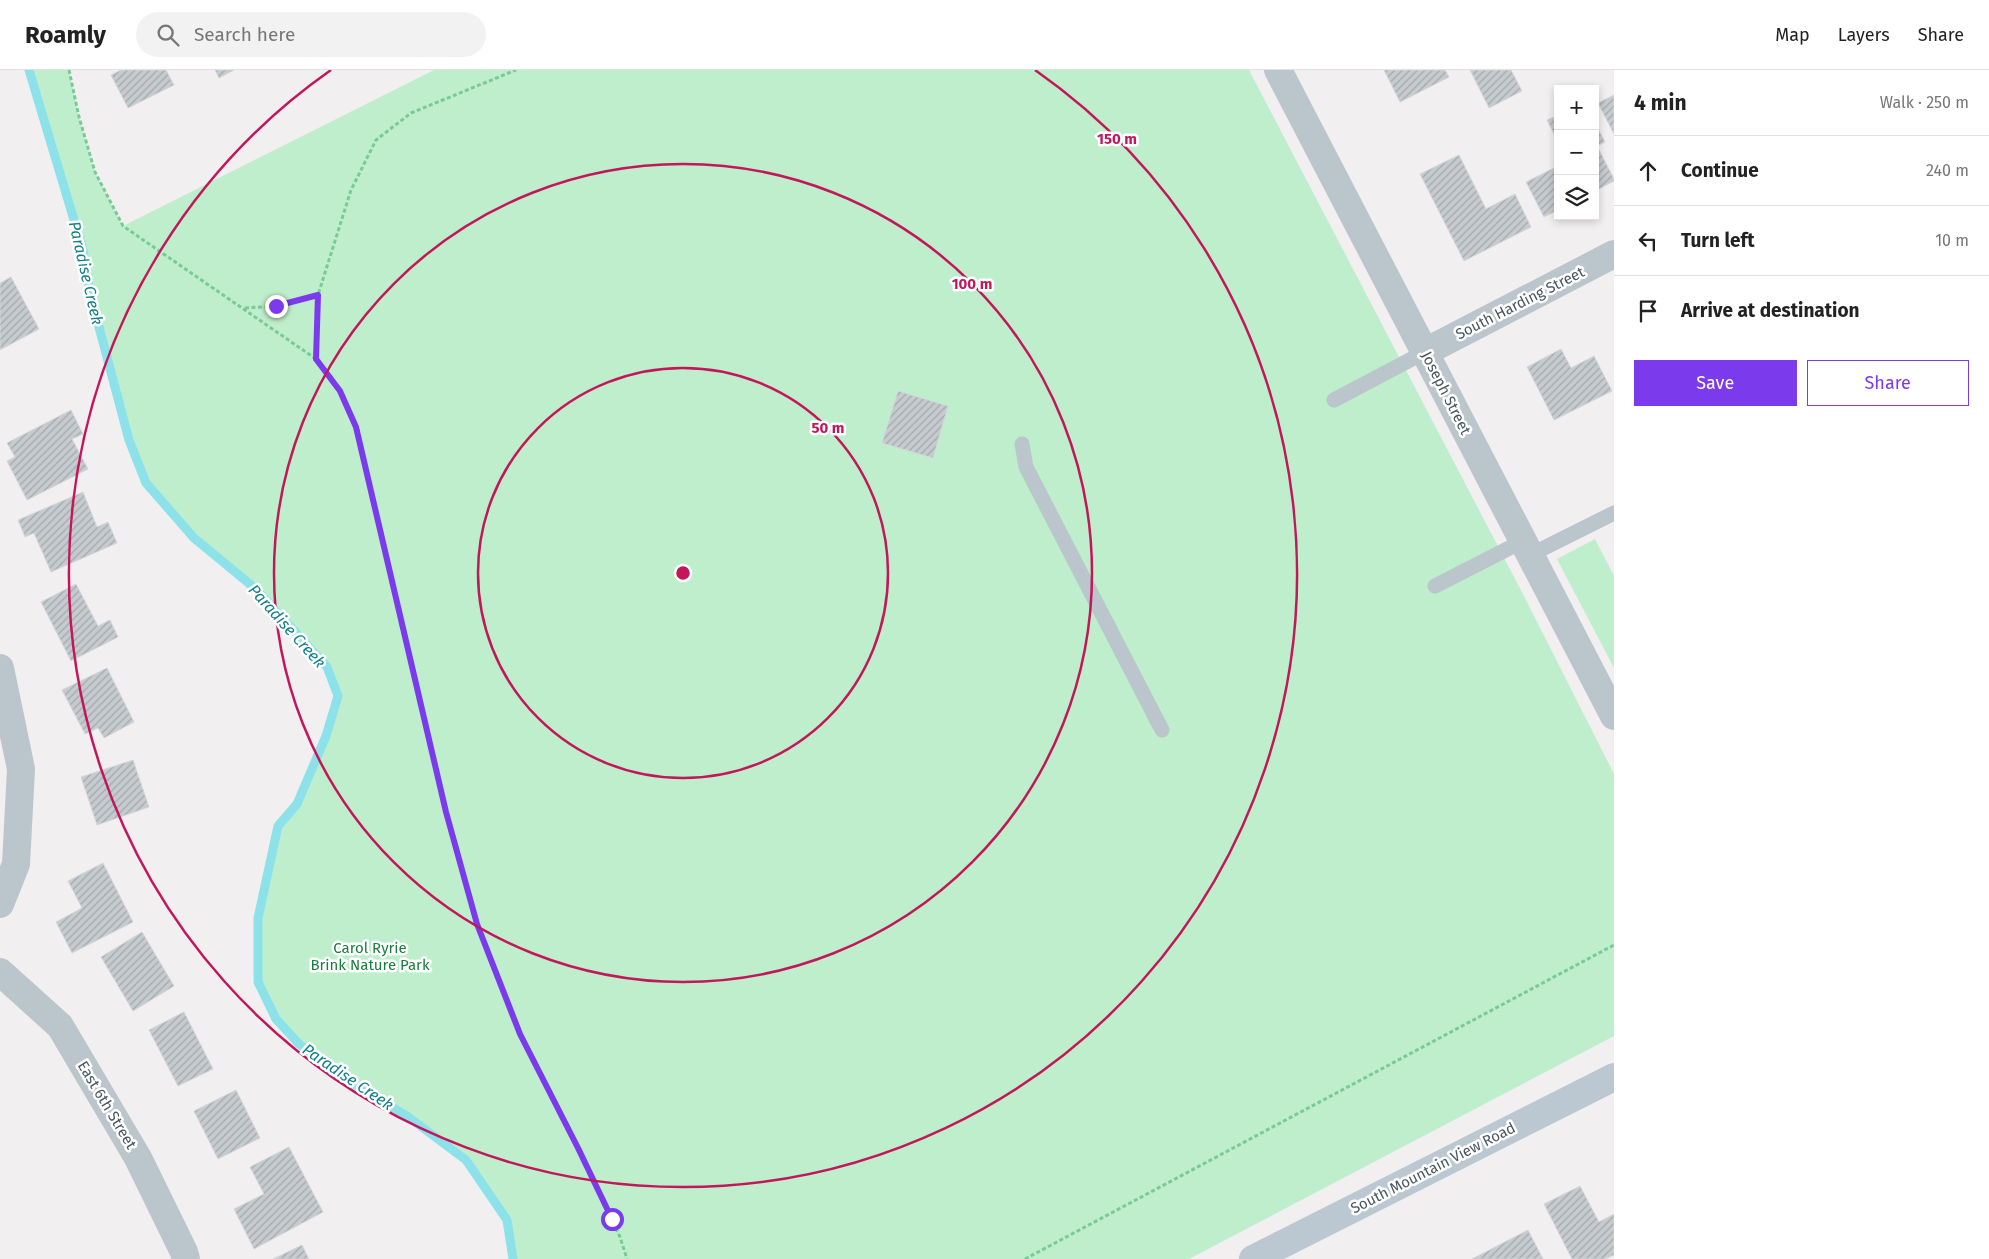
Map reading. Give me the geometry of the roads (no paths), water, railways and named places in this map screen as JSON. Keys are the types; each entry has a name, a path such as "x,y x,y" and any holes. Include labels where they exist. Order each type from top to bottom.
{"street":[{"name":"Joseph Street","path":"1278,70 1614,716"},
{"name":"South Harding Street","path":"1425,352 1614,254"},
{"path":"0,668 21,768 16,864 0,904"},
{"name":"East 6th Street","path":"0,972 60,1026 138,1158 186,1259"},
{"name":"South Mountain View Road","path":"1253,1259 1614,1077"}],"lane":[{"path":"1334,400 1425,352"},
{"path":"1022,444 1026,467 1162,730"},
{"path":"1435,586 1614,513"}],"waterway":[{"name":"Paradise Creek","path":"29,70 83,250 90,293 129,440 146,483 194,538 257,590 327,667 338,696 326,736 297,804 278,826 258,918 258,982 276,1019 299,1044 352,1083 407,1116 466,1160 507,1220 513,1259"}],"park label":[{"name":"Carol Ryrie Brink Nature Park","path":"370,956"}]}
